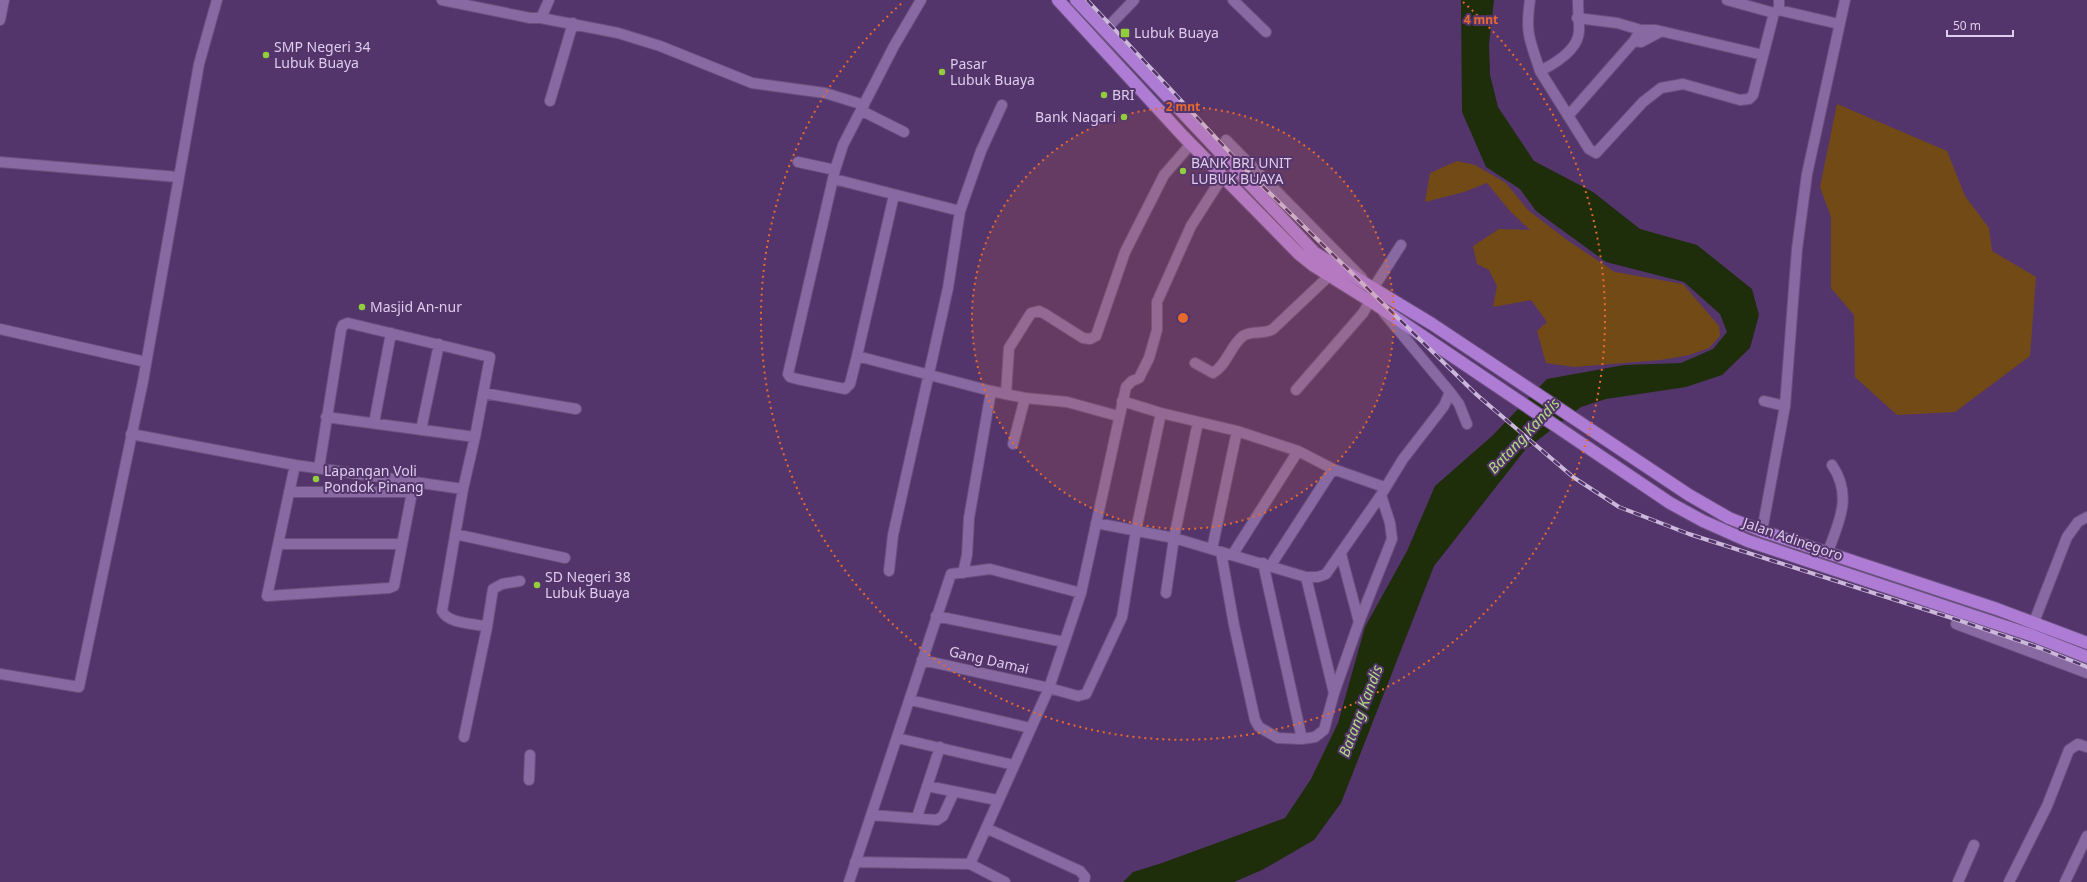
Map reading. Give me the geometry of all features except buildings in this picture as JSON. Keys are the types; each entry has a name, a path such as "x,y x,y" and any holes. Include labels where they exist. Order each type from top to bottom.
{"highway":[{"name":"Jalan Adinegoro","path":"1058,0 1166,118 1299,254 1329,276 1374,304 1638,482 1703,522 1748,541 1993,622 2087,657"},
{"name":"Jalan Adinegoro","path":"1076,0 1106,30 1194,127 1315,252 1371,286 1522,383 1626,455 1689,495 1729,518 1827,554 1997,609 2087,643"},
{"path":"1166,118 1174,116 1177,108"},
{"path":"1188,140 1186,130 1190,127 1194,127"},
{"path":"1993,622 1997,609"}],"street":[{"path":"0,20 4,0"},
{"path":"0,674 78,687 146,362 199,64 217,0"},
{"path":"442,0 512,16 541,18 573,23 618,33 660,46 752,83 825,93 863,108 904,132"},
{"path":"541,18 549,0"},
{"path":"894,195 850,384 845,389 790,377 788,374 834,175 843,145 894,46 921,0"},
{"path":"1106,30 1134,0"},
{"path":"1233,0 1266,32"},
{"path":"1530,0 1527,22 1528,34 1540,71 1589,149 1596,153 1643,102 1661,88 1683,84 1740,100 1749,99 1753,95 1777,8"},
{"path":"1540,71 1557,62 1576,41 1580,30 1577,18 1578,0"},
{"path":"1727,0 1777,8 1839,24"},
{"path":"1762,531 1785,406 1797,249 1807,174 1845,0"},
{"path":"1577,18 1617,23 1641,30 1660,32 1763,55"},
{"path":"550,101 573,23"},
{"path":"1568,116 1634,41 1641,30"},
{"path":"1634,41 1641,42 1660,32"},
{"path":"889,571 893,535 948,288 960,211 981,151 1002,106"},
{"path":"1006,394 1009,348 1031,313 1039,311 1046,314 1083,338 1090,339 1096,336 1125,252 1164,175 1188,140"},
{"path":"1226,140 1371,286 1374,304 1450,392 1459,404 1467,424"},
{"path":"0,162 178,177"},
{"path":"798,162 894,195 960,211"},
{"path":"970,864 997,800 1049,688 1081,593 1118,416 1126,387 1132,381 1139,378 1149,358 1158,322 1157,302 1181,246 1195,219 1223,176"},
{"path":"1371,286 1401,245"},
{"path":"1195,363 1214,373 1218,370 1233,346 1243,336 1249,334 1268,333 1329,276"},
{"path":"1296,390 1364,313 1374,304"},
{"path":"319,468 326,417 343,325 348,324 391,333 490,357 475,437 463,489 442,611 444,616 451,620 487,627"},
{"path":"0,329 146,362"},
{"path":"374,423 391,333"},
{"path":"421,430 439,344"},
{"path":"857,356 991,391 1025,398 1067,402 1118,416"},
{"path":"963,573 967,555 969,518 991,391"},
{"path":"1096,523 1174,538 1267,564 1306,577 1318,577 1326,574 1341,554 1383,491 1402,459 1444,406 1450,392"},
{"path":"483,393 576,409"},
{"path":"1013,444 1025,398"},
{"path":"1122,401 1161,413 1237,431 1298,451 1383,491"},
{"path":"1764,401 1785,406"},
{"path":"1136,530 1161,413"},
{"path":"326,417 475,437"},
{"path":"1166,593 1174,538 1198,422"},
{"path":"1237,431 1216,550 1255,720 1259,727 1278,738 1302,739 1315,737 1324,730 1334,693 1359,622 1392,539 1383,491"},
{"path":"131,434 295,465 319,468 413,487"},
{"path":"1233,554 1298,451"},
{"path":"295,465 267,596 389,588 394,586 413,487"},
{"path":"1827,554 1842,512 1844,492 1832,465"},
{"path":"1302,739 1267,564 1334,469"},
{"path":"290,492 413,487 463,489"},
{"path":"2034,622 2067,537 2078,522 2087,517"},
{"name":"Gang Damai","path":"922,660 1049,688 1078,696 1086,694 1122,617 1136,530"},
{"path":"455,534 565,558"},
{"path":"278,544 402,544"},
{"path":"1341,554 1359,622"},
{"path":"849,882 951,574 990,569 1081,593"},
{"path":"1306,577 1334,693"},
{"path":"464,738 487,627 493,589 502,584 520,581"},
{"path":"1960,612 1956,624 2087,673"},
{"path":"936,616 1064,642"},
{"path":"910,700 1030,728"},
{"path":"897,738 1014,765"},
{"path":"2009,882 2047,806 2069,750 2074,744 2087,747"},
{"path":"917,817 940,747"},
{"path":"529,780 530,754"},
{"path":"928,786 997,800"},
{"path":"871,815 917,817 937,820 941,818 954,792"},
{"path":"986,828 1080,871 1085,877 1084,882"},
{"path":"2065,882 2087,836"},
{"path":"1958,882 1974,845"},
{"path":"855,862 970,864 1005,882"}],"shaded area":[{"path":"1837,104 1947,151 1965,196 1989,228 1992,251 2036,277 2030,356 1955,412 1897,415 1855,377 1854,315 1831,288 1831,217 1820,187"},
{"path":"1457,161 1475,165 1506,183 1528,210 1567,240 1615,272 1683,284 1719,326 1720,336 1709,348 1689,355 1661,360 1574,367 1546,363 1537,331 1547,322 1531,300 1493,307 1497,286 1489,270 1477,264 1473,246 1499,229 1530,230 1510,211 1487,183 1464,192 1425,202 1430,173"}],"water":[{"name":"Batang Kandis","path":"1461,0 1494,0 1489,44 1490,75 1498,107 1534,161 1593,192 1640,229 1697,245 1752,289 1759,315 1750,348 1722,375 1686,387 1606,399 1581,407 1525,450 1434,566 1341,803 1314,840 1262,870 1234,882 1123,882 1133,872 1162,863 1285,818 1311,779 1338,723 1365,627 1407,551 1435,486 1492,436 1547,379 1624,365 1681,363 1713,349 1727,332 1720,314 1684,282 1606,262 1536,211 1520,189 1486,167 1462,112"}],"railway":[{"path":"1087,0 1247,171 1477,395 1573,477 1619,507 1689,534 1958,620 2040,648 2087,667"}],"place":[{"name":"Lubuk Buaya","path":"1125,33"},
{"name":"SMP Negeri 34 Lubuk Buaya","path":"266,55"},
{"name":"Pasar Lubuk Buaya","path":"942,72"},
{"name":"BRI","path":"1104,95"},
{"name":"Bank Nagari","path":"1124,117"},
{"name":"BANK BRI UNIT LUBUK BUAYA","path":"1183,171"},
{"name":"Masjid An-nur","path":"362,307"},
{"name":"Lapangan Voli Pondok Pinang","path":"316,479"},
{"name":"SD Negeri 38 Lubuk Buaya","path":"537,585"}]}
